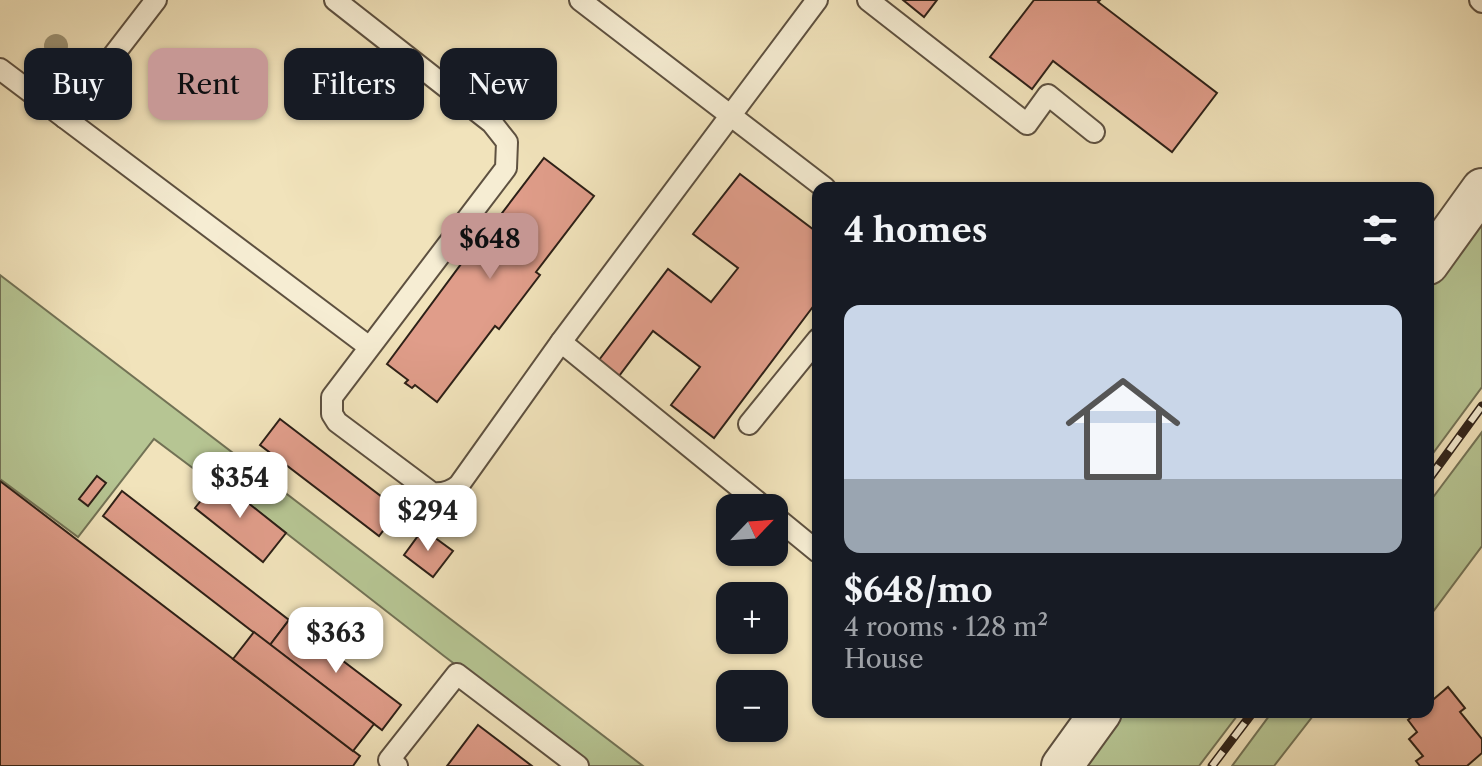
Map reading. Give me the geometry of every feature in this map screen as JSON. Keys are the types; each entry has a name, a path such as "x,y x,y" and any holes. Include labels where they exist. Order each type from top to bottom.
{"street":[{"path":"1434,256 1482,189"},
{"path":"1062,766 1097,718"}],"lane":[{"path":"119,48 156,0"},
{"path":"335,0 492,123 507,142 506,168 335,390 331,405 337,422 432,493 439,494 454,490 459,485 561,342 817,0"},
{"path":"580,0 817,182"},
{"path":"868,0 1027,124 1048,95 1094,132"},
{"path":"0,69 24,87"},
{"path":"68,120 368,346"},
{"path":"561,342 748,494"},
{"path":"749,424 812,346"},
{"path":"788,527 812,547"},
{"path":"390,764 457,674 578,766"}],"green space":[{"path":"1482,217 1482,387 1434,452 1434,284"},
{"path":"0,275 643,766 589,766 218,480 214,484 154,439 78,537 0,479"},
{"path":"1482,432 1482,546 1434,610 1434,496"},
{"path":"1119,718 1235,718 1199,766 1084,766"},
{"path":"1268,718 1311,718 1274,766 1232,766"}],"building":[{"path":"903,0 937,0 924,17"},
{"path":"1034,0 1100,0 1098,2 1217,93 1172,152 1053,61 1032,89 990,57"},
{"path":"544,158 594,196 536,272 540,275 499,329 495,326 437,402 415,385 412,388 405,383 408,380 387,364"},
{"path":"740,174 812,228 812,308 714,438 671,405 700,367 653,331 619,376 599,360 668,269 711,302 738,268 693,234"},
{"path":"280,419 399,510 379,536 260,445"},
{"path":"97,476 106,483 88,506 79,499"},
{"path":"218,479 286,533 263,562 195,508"},
{"path":"0,481 360,756 353,766 0,766"},
{"path":"122,491 289,620 270,645 103,516"},
{"path":"423,529 453,551 433,577 404,555"},
{"path":"289,620 401,705 382,730 270,645"},
{"path":"254,632 374,724 353,751 233,659"},
{"path":"1448,687 1465,708 1460,712 1482,739 1482,753 1467,766 1420,766 1416,761 1423,756 1409,739 1417,732 1408,720 1434,718 1434,699"},
{"path":"478,725 532,766 447,766"}],"railway":[{"path":"1434,472 1482,406"},
{"path":"1212,766 1248,718"}]}
